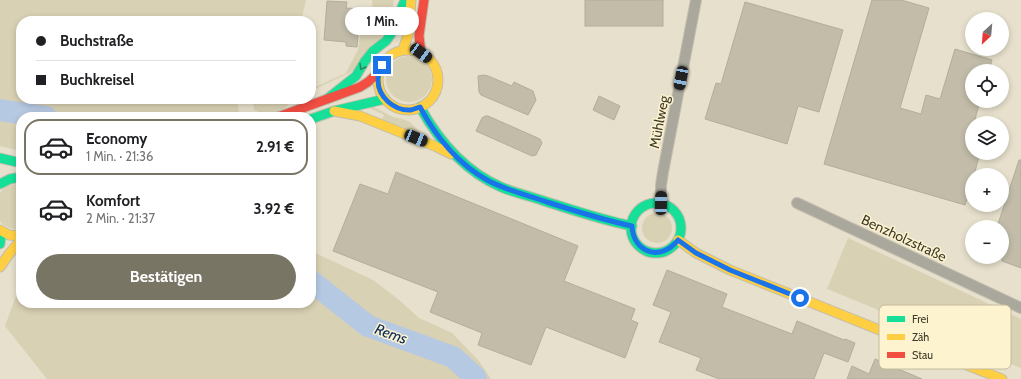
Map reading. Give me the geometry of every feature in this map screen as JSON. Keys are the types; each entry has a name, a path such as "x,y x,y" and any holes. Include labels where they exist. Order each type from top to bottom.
{"street":[{"path":"327,99 356,76 373,51 386,41 391,34 405,0"},
{"path":"403,50 408,35 411,0"},
{"path":"421,53 420,36 424,0"},
{"name":"Mühlweg","path":"661,203 661,185 696,0"},
{"path":"316,103 360,87 378,73 387,58 403,50 421,53 428,58 434,65 438,82 436,90 427,103 411,110 401,109 392,105 381,93 378,87 378,73"},
{"path":"316,117 334,111 385,99"},
{"path":"292,112 313,104"},
{"path":"420,107 435,132 454,155 464,164 488,180 503,187 584,214 632,226"},
{"path":"334,111 360,116 454,155"},
{"path":"0,158 16,162"},
{"path":"1,173 16,177"},
{"path":"0,184 8,179 16,177"},
{"path":"653,203 661,203 674,211 679,218 681,233 674,246 668,250 662,252 649,251 638,244 634,239 632,226 634,218 641,208 653,203"},
{"name":"Benzholzstraße","path":"797,203 1021,308"},
{"path":"0,230 9,235 16,236"},
{"path":"0,234 0,244"},
{"path":"678,240 696,253 730,270 879,330"},
{"path":"0,267 16,246"},
{"path":"977,369 1002,379"}],"shaded area":[{"path":"0,0 306,0 302,16 16,16 16,104 238,104 239,112 16,112 16,150 0,146"},
{"path":"372,0 394,0 389,24 381,38 356,68 349,73 316,89 316,87 346,73 358,50 363,12 373,12"},
{"path":"409,56 422,60 428,66 432,79 428,92 422,98 409,102 396,98 390,92 386,79 390,66 396,60"},
{"path":"253,104 289,104 279,112 260,112 254,110"},
{"path":"371,106 393,117 410,122 420,132 418,135 382,120 384,115 367,107"},
{"path":"16,184 16,229 9,228 0,221 0,193 12,185"},
{"path":"657,213 667,218 672,228 667,238 657,243 647,238 642,228 647,218"},
{"path":"848,238 991,305 879,305 879,310 827,289"},
{"path":"316,253 373,280 398,299 419,318 452,333 479,361 491,379 47,379 5,326 16,296 16,308 316,308"},
{"path":"1011,314 1021,319 1021,368 1011,364"}],"building":[{"path":"585,0 663,0 663,26 585,26"},
{"path":"872,0 901,0 929,8 900,108 921,114 926,95 940,99 955,49 965,52 965,56 979,56 992,60 991,64 965,64 965,108 978,108 976,116 965,116 965,160 978,160 976,168 965,168 965,205 824,164"},
{"path":"327,1 347,2 346,8 360,9 357,47 346,46 346,42 324,40"},
{"path":"745,2 843,30 819,112 798,106 787,144 705,119 716,83 721,84"},
{"path":"484,75 512,86 514,82 533,91 536,100 528,115 481,95 479,92 478,76"},
{"path":"599,96 620,106 614,120 593,110"},
{"path":"485,116 540,139 542,143 536,155 532,156 476,131 482,118"},
{"path":"1019,160 1021,160 1021,268 1009,264 1009,220 999,220 1002,212 1009,212 1009,190"},
{"path":"396,172 578,246 564,281 635,309 631,320 638,323 625,358 546,327 531,365 478,345 482,333 430,312 438,292 333,251 360,184 388,194"},
{"path":"667,270 727,294 722,307 792,334 797,321 855,343 848,362 824,353 814,379 719,379 696,370 701,358 659,342 671,312 653,305"},
{"path":"875,359 879,361 879,369 898,369 922,379 847,379 852,366 869,374"}],"waterway":[{"name":"Rems","path":"0,110 16,112"},
{"name":"Rems","path":"316,285 368,326 453,357 476,379"}],"traffic: fast":[{"path":"327,99 356,76 373,51 386,41 391,34 405,0"},
{"path":"316,117 334,111 385,99"},
{"path":"420,107 427,120 444,143 475,173 501,187 517,193 599,218 632,226"},
{"path":"0,158 16,162"},
{"path":"0,184 16,178"},
{"path":"656,203 665,205 676,214 681,228 679,237 670,248 656,253 647,251 636,242 631,228 633,219 642,208 656,203"},
{"path":"0,234 0,244"}],"traffic: slow":[{"path":"403,50 408,35 411,0"},
{"path":"408,50 425,55 433,63 438,80 433,97 425,105 408,110 391,105 383,97 378,80 383,63 391,55 408,50"},
{"path":"334,111 360,116 451,154"},
{"path":"0,230 9,235 16,236"},
{"path":"678,240 696,253 730,270 879,330"},
{"path":"0,267 16,246"},
{"path":"977,369 1002,379"}],"traffic: jam":[{"path":"421,53 419,36 424,0"},
{"path":"316,103 360,87 378,73"},
{"path":"292,112 314,104"}],"route":[{"path":"382,65 378,73 378,87 385,99 392,105 401,109 411,110 420,107 435,132 454,155 472,170 488,180 503,187 584,214 632,226 634,239 643,248 649,251 662,252 668,250 674,246 678,240 696,253 730,270 800,298"}]}
